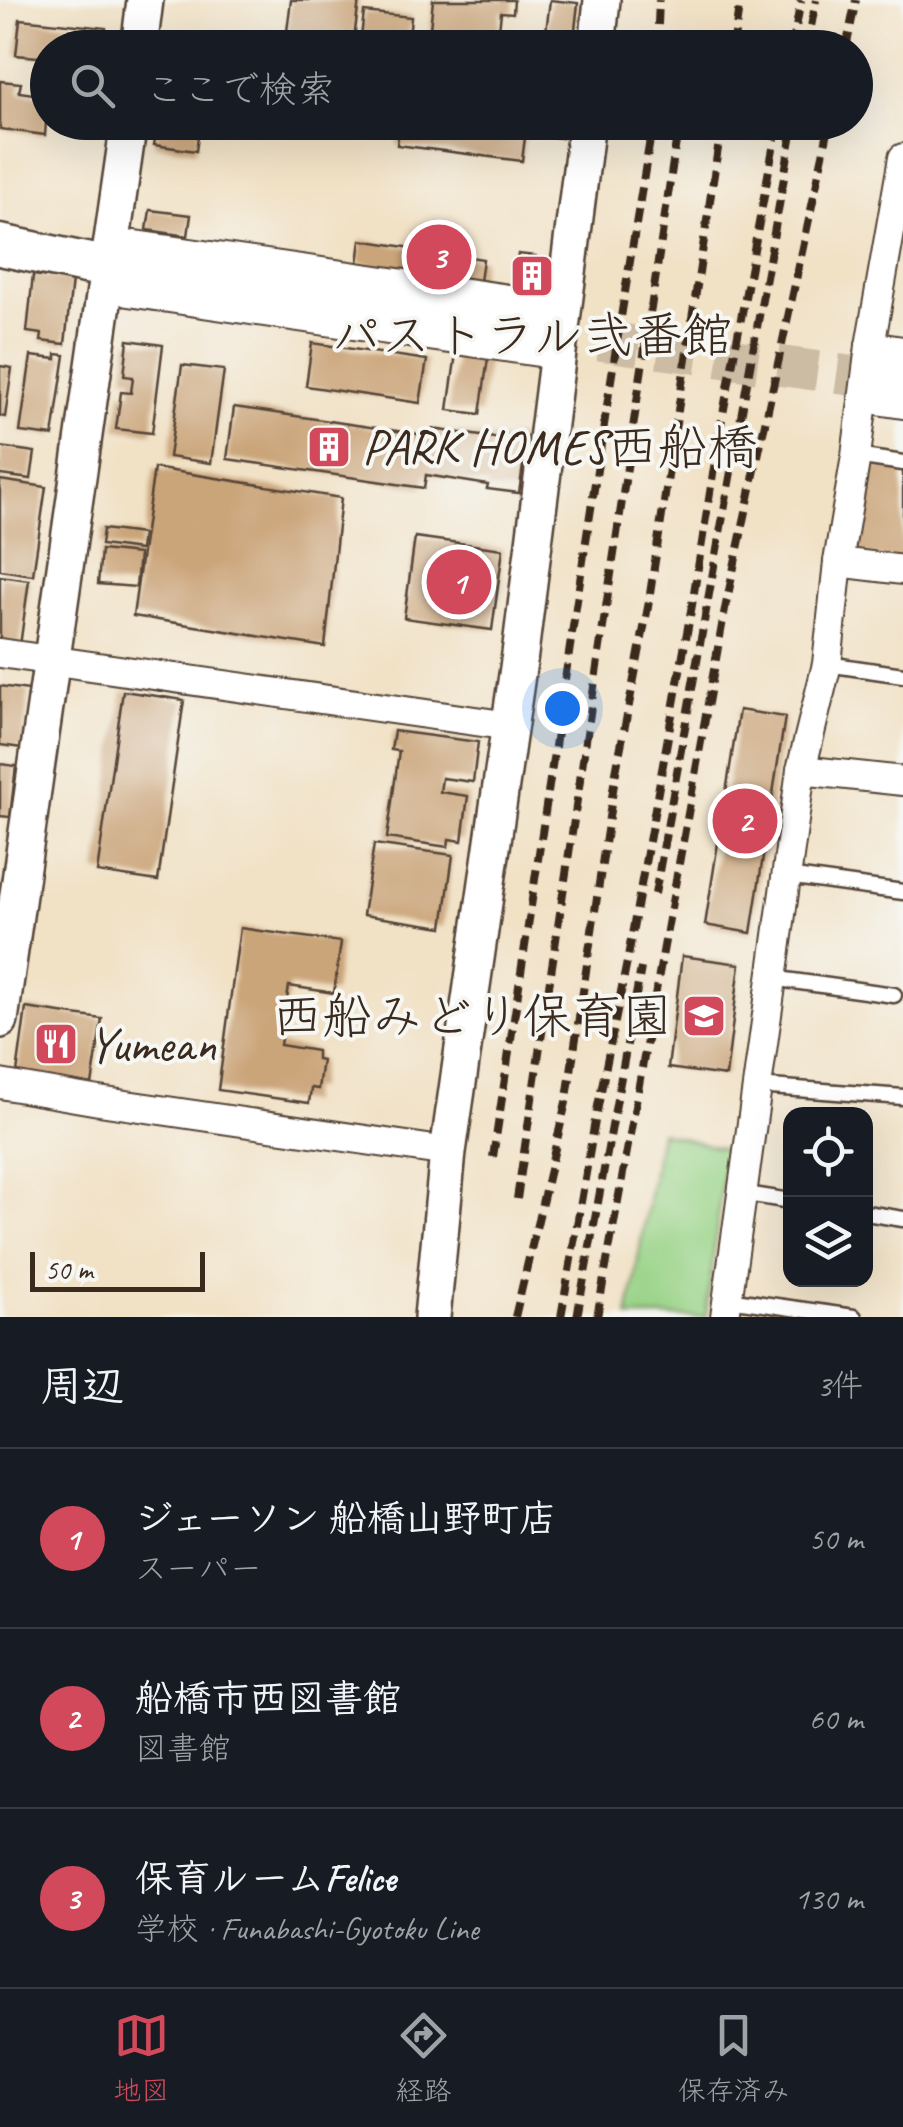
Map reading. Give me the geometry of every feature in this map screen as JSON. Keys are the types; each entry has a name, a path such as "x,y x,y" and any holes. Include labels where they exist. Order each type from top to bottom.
{"main road":[{"path":"0,246 109,266 554,332"}],"street":[{"path":"142,30 146,0"},
{"path":"598,30 602,0"},
{"path":"0,1020 126,140"},
{"path":"432,1317 448,1152 510,726 554,332 584,140"},
{"path":"726,1308 801,770 827,664 838,562 856,456 887,377 903,158"},
{"path":"838,562 903,570"},
{"path":"0,654 510,726"},
{"path":"801,770 903,781"},
{"path":"0,1084 448,1152"}],"lane":[{"path":"856,456 903,463"},
{"path":"827,664 903,675"},
{"path":"788,876 903,892"},
{"path":"770,978 894,995"},
{"path":"757,1086 903,1097"},
{"path":"741,1193 783,1200"},
{"path":"873,1214 903,1219"},
{"path":"726,1308 854,1317"}],"green space":[{"path":"660,1132 726,1150 706,1317 628,1317"}],"building":[{"path":"291,0 359,0 355,30 287,30"},
{"path":"433,0 514,0 513,13 501,12 499,30 430,30"},
{"path":"550,0 578,3 575,30 546,30"},
{"path":"364,12 411,17 410,30 362,30"},
{"path":"20,19 106,28 30,30 30,56 16,55"},
{"path":"0,81 21,83 19,92 30,94 30,133 0,129"},
{"path":"155,140 198,140 196,151 154,145"},
{"path":"398,140 525,140 522,161 397,145"},
{"path":"150,210 191,215 188,236 147,230"},
{"path":"361,240 483,259 480,282 358,263"},
{"name":"パストラル弐番館","path":"518,254 536,256 536,261 549,264 546,291 514,287"},
{"path":"33,275 72,280 65,344 41,341 42,334 27,332"},
{"path":"128,340 163,345 152,433 116,429 121,392 131,393 133,377 124,376"},
{"path":"312,343 427,360 420,403 306,386"},
{"path":"456,353 488,358 480,414 448,410"},
{"path":"56,354 65,355 53,436 20,432 31,356 56,359"},
{"path":"182,365 224,370 211,463 169,457"},
{"path":"0,366 12,368 5,417 0,416"},
{"name":"PARK HOMES西船橋","path":"234,407 431,436 432,429 509,440 509,435 527,438 519,493 426,475 424,488 227,459"},
{"path":"0,447 35,452 31,479 0,475"},
{"path":"866,465 903,470 903,561 854,554"},
{"path":"154,468 341,498 325,647 133,616"},
{"path":"0,480 46,487 33,575 0,570"},
{"path":"103,529 142,534 140,550 101,545"},
{"path":"415,537 503,549 492,630 404,618"},
{"path":"101,550 139,554 136,587 98,584"},
{"path":"0,576 29,580 20,646 0,643"},
{"path":"0,686 29,690 22,748 0,745"},
{"path":"123,691 184,700 158,881 97,872"},
{"path":"739,710 785,717 751,933 705,925"},
{"path":"394,731 478,742 473,782 442,778 440,792 468,796 462,841 449,839 448,847 387,838 399,751 391,750"},
{"path":"0,764 16,766 10,817 0,816"},
{"path":"374,844 453,855 443,927 363,915"},
{"path":"240,928 341,942 334,993 289,986 280,1045 317,1051 317,1059 322,1060 318,1089 311,1088 309,1103 218,1090"},
{"name":"西船みどり保育園","path":"682,956 740,964 726,1076 668,1068"},
{"path":"26,1008 102,1019 92,1085 17,1073"}],"tunnel":[{"path":"540,332 881,380"}],"railway":[{"path":"658,30 659,0"},
{"path":"736,30 740,0"},
{"path":"795,30 801,0"},
{"path":"810,30 816,0"},
{"path":"850,30 856,0"},
{"path":"493,1157 650,140"},
{"path":"517,1199 676,140"},
{"path":"515,1317 567,1098 719,140"},
{"path":"561,1317 775,140"},
{"path":"655,894 791,140"},
{"path":"597,1317 725,609 826,140"},
{"path":"577,1317 641,968"}],"place":[{"name":"保育ルームFelice","path":"439,257"},
{"name":"パストラル弐番館","path":"532,276"},
{"name":"PARK HOMES西船橋","path":"329,447"},
{"name":"ジェーソン 船橋山野町店","path":"459,582"},
{"name":"船橋市西図書館","path":"745,821"},
{"name":"西船みどり保育園","path":"704,1016"},
{"name":"Yumean","path":"56,1044"}]}
